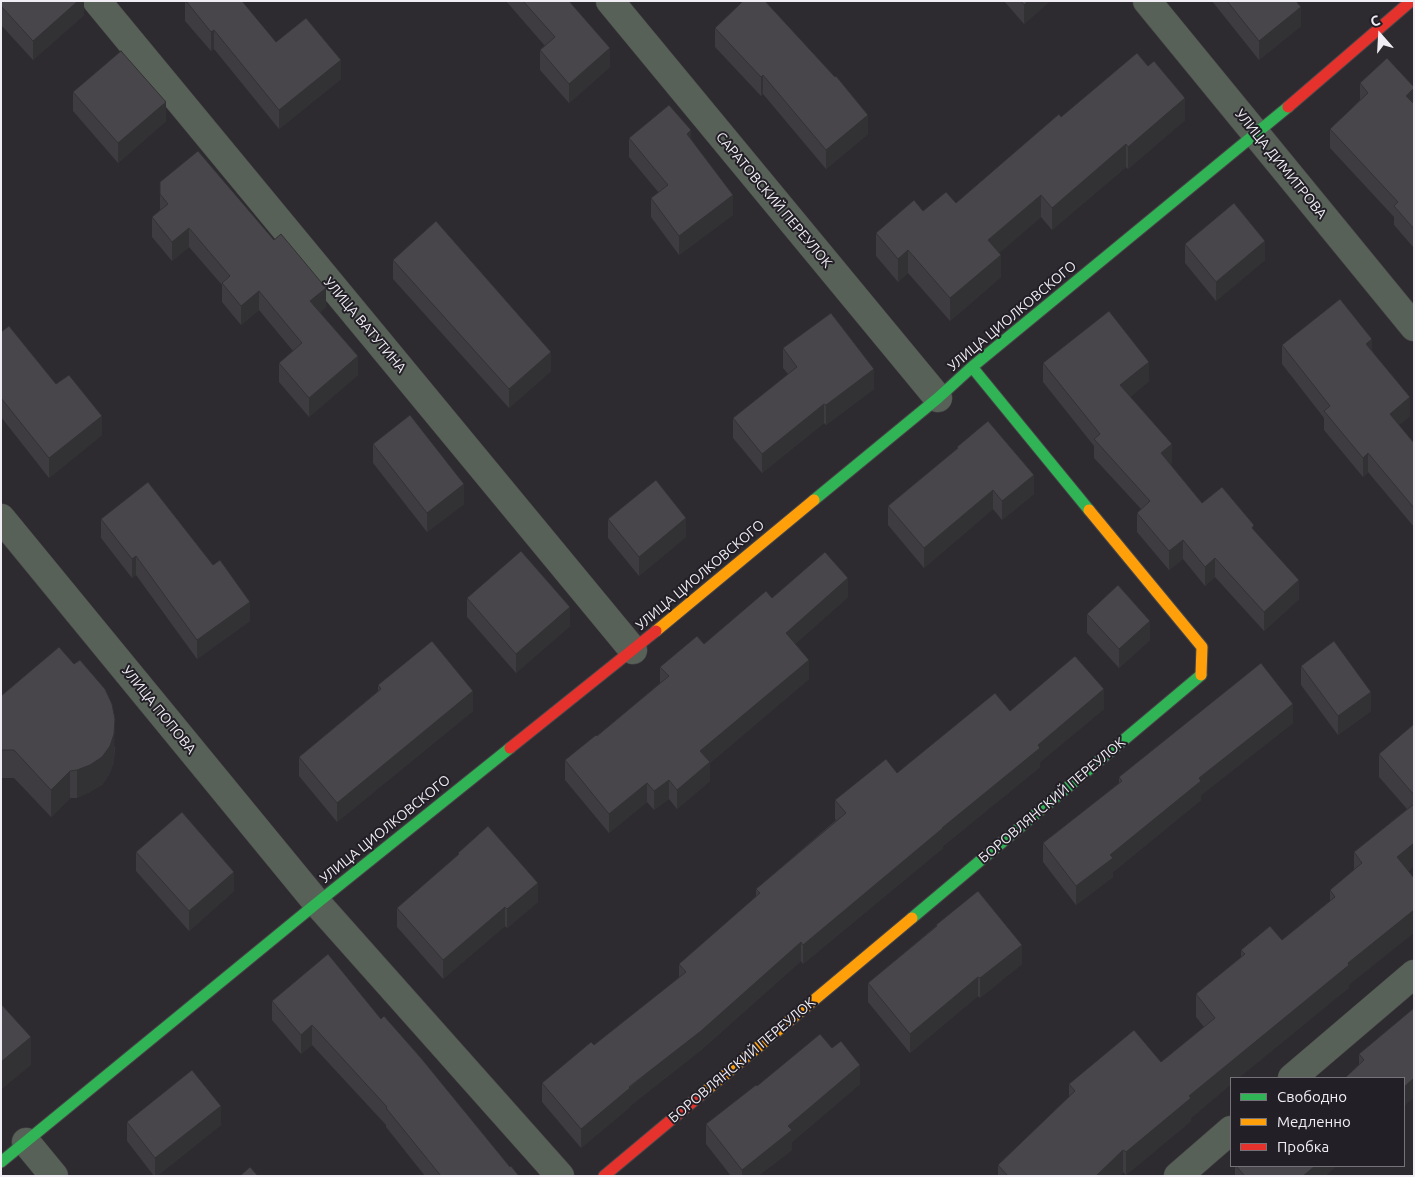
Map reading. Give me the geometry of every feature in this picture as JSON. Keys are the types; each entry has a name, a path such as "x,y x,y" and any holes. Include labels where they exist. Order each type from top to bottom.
{"street":[{"name":"УЛИЦА ВАТУТИНА","path":"97,1 633,650"},
{"name":"САРАТОВСКИЙ ПЕРЕУЛОК","path":"610,1 938,398"},
{"name":"УЛИЦА ДИМИТРОВА","path":"1147,1 1414,327"},
{"name":"УЛИЦА ЦИОЛКОВСКОГО","path":"1,1162 316,903 633,650 938,398 972,367 1256,134 1411,1"},
{"name":"БОРОВЛЯНСКИЙ ПЕРЕУЛОК","path":"604,1176 1201,676 1202,647 972,367"},
{"name":"УЛИЦА ПОПОВА","path":"1,518 316,903"},
{"path":"316,903 560,1176"},
{"path":"1293,1077 1414,974"},
{"path":"1178,1176 1230,1131"},
{"path":"26,1142 54,1176"}],"building":[{"path":"1,1 78,1 33,41 1,6"},
{"path":"186,1 242,1 276,42 306,18 341,60 279,110 214,30 211,32"},
{"path":"523,1 569,1 610,48 569,84 540,50 555,37"},
{"path":"743,1 765,1 836,76 868,115 826,150 763,75 761,77 715,28"},
{"path":"1227,1 1296,1 1301,7 1259,41"},
{"path":"121,51 166,102 118,143 73,92"},
{"path":"1137,53 1148,66 1154,61 1185,98 1128,147 1126,144 1052,208 1041,195 988,240 1001,255 950,298 908,250 898,259 876,233 914,200 923,211 946,192 956,203 1059,114 1061,117"},
{"path":"1387,58 1414,87 1406,96 1414,104 1414,229 1394,206 1398,202 1330,129 1368,93 1360,83"},
{"path":"669,105 691,130 687,134 733,195 679,236 651,198 668,185 629,138"},
{"path":"198,151 274,240 281,234 326,288 310,301 358,356 309,398 279,363 302,343 259,291 241,306 222,283 230,276 189,228 172,242 152,217 168,204 160,194 160,182"},
{"path":"1234,203 1265,241 1216,282 1185,244"},
{"path":"436,221 551,352 509,389 393,260"},
{"path":"1340,299 1372,339 1366,344 1410,397 1390,414 1414,443 1414,508 1368,453 1363,458 1324,411 1330,406 1282,345"},
{"path":"1109,311 1149,362 1120,385 1172,444 1161,453 1202,503 1222,487 1254,525 1252,528 1299,580 1264,612 1215,558 1205,567 1183,540 1169,551 1137,513 1150,501 1094,439 1100,434 1043,363"},
{"path":"831,313 874,369 826,405 824,404 762,454 733,418 797,367 783,348"},
{"path":"9,326 56,384 69,375 102,416 49,458 1,398 1,332"},
{"path":"410,415 464,484 427,513 373,444"},
{"path":"988,421 1034,475 1002,501 993,490 924,548 888,506"},
{"path":"656,480 686,518 639,557 608,519"},
{"path":"148,482 213,565 220,560 250,602 197,640 136,556 132,559 101,519"},
{"path":"521,551 570,607 516,654 467,598"},
{"path":"825,552 848,578 786,633 809,660 700,751 710,762 677,790 669,780 654,791 647,783 609,814 565,760 669,676 660,667 697,636 704,644 766,591 772,598"},
{"path":"1118,585 1150,621 1119,649 1087,614"},
{"path":"432,641 473,691 337,803 299,757 381,689 378,685"},
{"path":"1334,641 1371,692 1338,716 1301,666"},
{"path":"59,647 74,664 80,660 105,689 112,704 115,719 114,734 110,746 102,757 90,765 70,771 51,790 14,750 1,750 1,696"},
{"path":"1075,656 1104,689 1038,745 1040,748 803,945 801,942 701,1031 629,1087 581,1129 542,1083 591,1042 594,1045 686,972 679,964 760,893 756,889 846,813 835,800 886,759 897,773 995,693 1010,711"},
{"path":"1261,663 1293,704 1199,778 1201,781 1110,855 1113,858 1076,886 1043,843 1122,781 1119,777"},
{"path":"1414,724 1414,795 1379,754"},
{"path":"1414,804 1414,843 1397,857 1414,878 1414,910 1189,1096 1191,1098 1126,1152 1123,1150 1096,1176 1008,1176 998,1165 1075,1091 1069,1084 1134,1030 1161,1062 1215,1018 1196,994 1245,954 1241,950 1270,926 1282,940 1335,897 1330,890 1362,863 1354,852"},
{"path":"182,812 234,872 189,911 136,852"},
{"path":"488,826 538,883 507,909 505,907 443,960 397,908"},
{"path":"978,891 1022,945 980,978 978,977 910,1034 868,983"},
{"path":"328,954 381,1019 384,1016 421,1058 519,1176 441,1176 387,1107 312,1025 301,1035 272,1001"},
{"path":"1,1004 31,1037 1,1062"},
{"path":"1414,1008 1414,1078 1405,1086 1405,1077 1346,1077 1364,1060 1359,1054"},
{"path":"820,1034 832,1048 841,1041 860,1065 788,1126 792,1130 742,1170 706,1124 757,1086"},
{"path":"192,1070 221,1106 155,1158 127,1122"},
{"path":"250,1167 258,1176 240,1176"},
{"path":"1237,1167 1314,1167 1303,1176 1245,1176"}],"traffic: fast":[{"path":"814,500 938,398 972,367 1288,107"},
{"path":"972,367 1089,510"},
{"path":"912,918 1201,675"},
{"path":"1,1162 317,903 510,748"}],"traffic: slow":[{"path":"656,631 814,500"},
{"path":"1089,510 1202,647 1201,675"},
{"path":"702,1094 912,918"}],"traffic: jam":[{"path":"1288,107 1411,1"},
{"path":"510,748 656,631"},
{"path":"604,1176 702,1094"}]}
